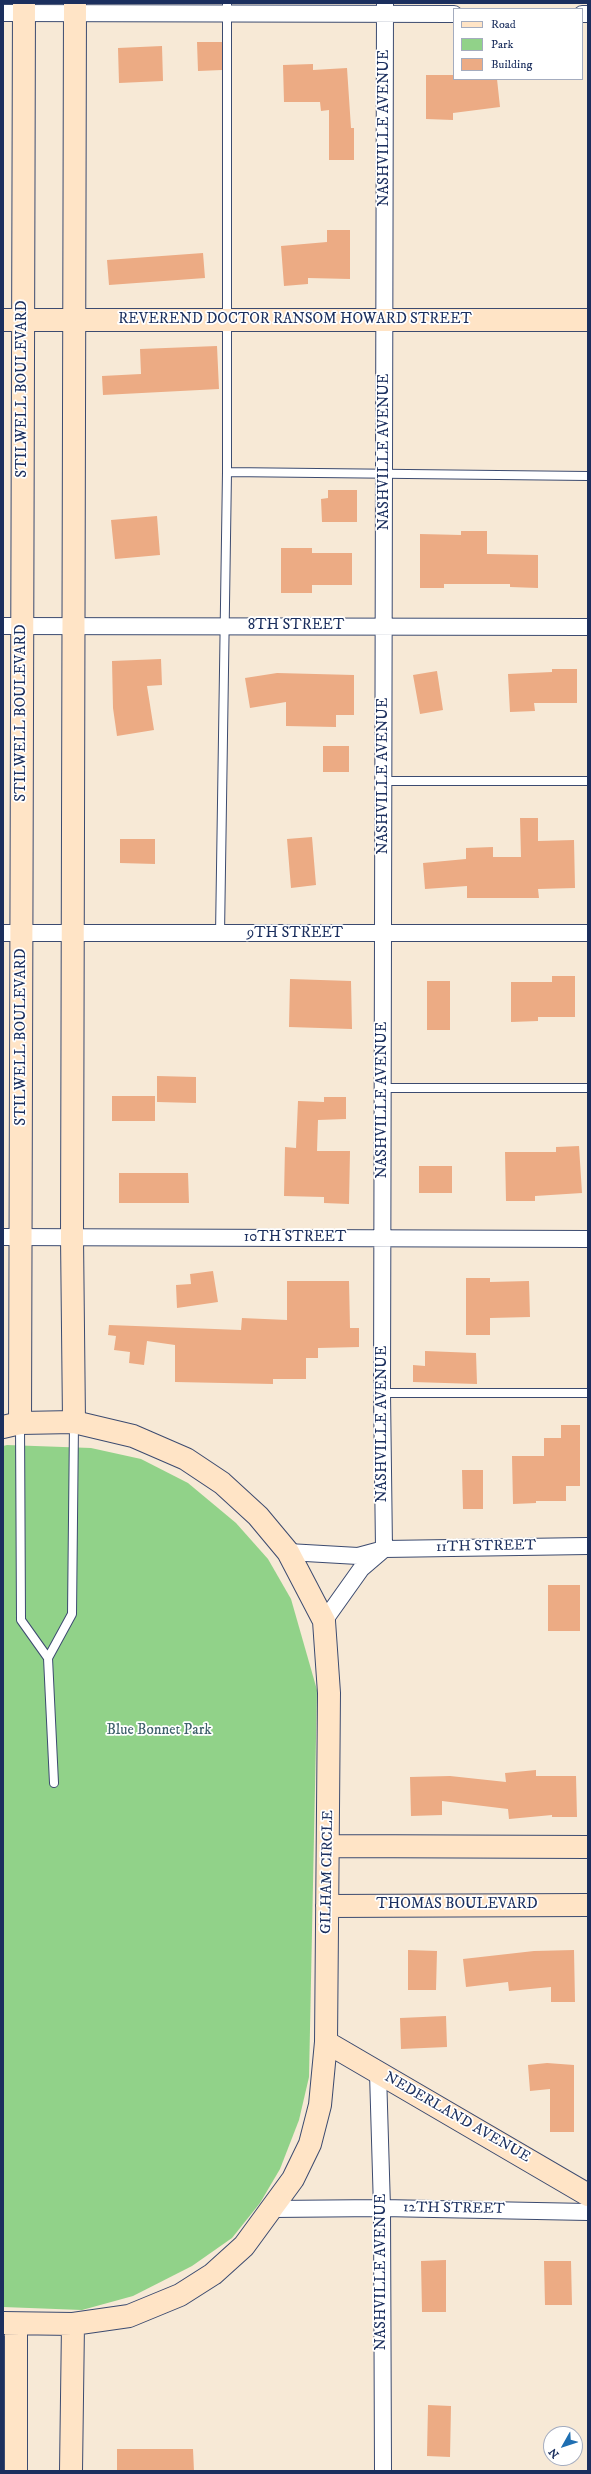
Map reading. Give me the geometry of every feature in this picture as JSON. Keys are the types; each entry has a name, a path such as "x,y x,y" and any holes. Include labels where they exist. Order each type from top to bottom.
{"main road":[{"path":"74,1422 72,1237 75,8"},
{"name":"STILWELL BOULEVARD","path":"12,1425 13,320 17,10"},
{"name":"REVEREND DOCTOR RANSOM HOWARD STREET","path":"13,320 588,320"},
{"name":"GILHAM CIRCLE","path":"9,2324 73,2324 129,2316 180,2295 213,2274 244,2246 272,2210 293,2179 310,2144 320,2105 326,2042 329,1846 329,1693 324,1621 288,1552 258,1516 222,1483 186,1458 133,1436 74,1422 12,1425"},
{"path":"329,1846 588,1847"},
{"name":"THOMAS BOULEVARD","path":"327,1906 588,1905"},
{"name":"NEDERLAND AVENUE","path":"326,2042 588,2195"},
{"path":"9,2324 16,2471"},
{"path":"71,2471 73,2324"}],"street":[{"path":"17,10 75,8 385,9 453,14"},
{"name":"NASHVILLE AVENUE","path":"384,1549 382,1393 384,1088 385,9"},
{"name":"8TH STREET","path":"13,626 588,627"},
{"name":"9TH STREET","path":"13,933 588,934"},
{"name":"10TH STREET","path":"12,1237 588,1238"},
{"name":"11TH STREET","path":"288,1552 358,1556 384,1549 588,1546"},
{"path":"324,1621 361,1569 384,1549"},
{"name":"NASHVILLE AVENUE","path":"378,2072 382,2208 383,2471"},
{"name":"12TH STREET","path":"272,2210 382,2208 588,2212"}],"lane":[{"path":"220,934 227,472 227,9"},
{"path":"227,472 384,475 588,476"},
{"path":"384,781 588,781"},
{"path":"384,1088 588,1088"},
{"path":"382,1393 588,1393"},
{"path":"54,1783 48,1658 72,1614 74,1422"},
{"path":"12,1425 21,1620 48,1658"}],"green space":[{"name":"Blue Bonnet Park","path":"3,1446 91,1448 141,1459 188,1483 236,1523 268,1559 291,1599 317,1690 309,2077 299,2120 280,2169 260,2203 232,2238 192,2266 133,2296 82,2310 3,2307"}],"building":[{"path":"197,42 222,42 222,70 198,71"},
{"path":"162,46 163,81 119,83 118,48"},
{"path":"313,64 313,70 347,68 351,128 354,128 354,160 329,160 329,110 321,111 320,102 284,102 283,65"},
{"path":"426,75 453,75 453,80 497,80 500,107 453,113 453,120 426,119"},
{"path":"327,230 350,230 350,279 308,278 308,284 284,286 281,246 327,242"},
{"path":"203,253 205,278 109,285 107,260"},
{"path":"217,346 219,389 103,395 102,376 141,374 140,349"},
{"path":"328,490 357,490 357,522 322,522 321,499 328,498"},
{"path":"157,516 160,555 115,559 111,520"},
{"path":"461,531 487,531 487,554 538,555 538,588 510,587 510,584 444,584 444,588 420,588 420,534 461,535"},
{"path":"281,548 312,548 312,553 352,553 352,585 312,585 312,593 281,593"},
{"path":"161,659 162,685 147,686 154,730 117,736 113,708 112,661"},
{"path":"552,669 577,669 577,703 534,703 535,711 510,712 508,674 552,672"},
{"path":"437,671 443,710 420,714 413,675"},
{"path":"277,673 354,675 354,715 336,715 336,727 286,726 286,702 250,708 245,678"},
{"path":"323,746 349,746 349,772 323,772"},
{"path":"520,818 538,818 538,841 574,840 575,888 538,889 539,898 467,898 467,886 425,889 423,863 466,859 466,848 493,847 493,857 521,857"},
{"path":"312,837 316,885 291,888 287,839"},
{"path":"120,839 155,839 155,864 120,863"},
{"path":"552,976 575,976 575,1017 538,1017 538,1021 511,1022 511,982 552,982"},
{"path":"290,979 351,981 352,1029 289,1027"},
{"path":"427,981 450,981 450,1030 427,1030"},
{"path":"157,1076 196,1077 196,1103 157,1102"},
{"path":"112,1096 155,1096 155,1121 112,1121"},
{"path":"324,1097 346,1097 346,1119 318,1120 317,1151 350,1151 349,1204 324,1203 324,1197 284,1196 285,1147 296,1148 298,1101 324,1102"},
{"path":"579,1146 582,1193 535,1196 535,1201 506,1201 505,1152 556,1152 556,1147"},
{"path":"419,1166 452,1166 452,1193 419,1193"},
{"path":"119,1173 188,1173 189,1203 119,1203"},
{"path":"213,1271 218,1302 177,1308 176,1285 191,1284 190,1274"},
{"path":"466,1278 490,1278 490,1282 529,1281 530,1317 490,1318 490,1335 466,1335"},
{"path":"287,1281 349,1281 350,1328 359,1328 359,1347 318,1348 318,1358 306,1358 306,1379 273,1379 273,1384 175,1382 175,1345 147,1341 144,1365 129,1363 130,1352 114,1350 116,1336 108,1335 109,1325 241,1330 242,1318 287,1320"},
{"path":"425,1351 476,1353 477,1384 413,1382 413,1365 425,1366"},
{"path":"561,1425 580,1425 580,1486 566,1486 566,1501 536,1501 536,1503 513,1504 512,1456 544,1456 544,1438 561,1438"},
{"path":"462,1470 483,1470 483,1509 463,1509"},
{"path":"548,1585 580,1585 580,1631 548,1631"},
{"path":"536,1770 536,1776 576,1776 577,1817 552,1817 552,1815 509,1819 508,1809 442,1801 442,1815 411,1816 410,1777 450,1776 506,1782 505,1773"},
{"path":"408,1950 437,1951 436,1990 408,1990"},
{"path":"574,1950 575,2002 551,2002 551,1987 509,1991 508,1982 466,1987 463,1959 534,1951"},
{"path":"446,2016 447,2047 401,2049 400,2018"},
{"path":"547,2063 574,2065 574,2132 550,2132 550,2089 530,2091 528,2065"},
{"path":"446,2260 446,2312 422,2312 421,2261"},
{"path":"544,2261 571,2261 572,2305 545,2305"},
{"path":"428,2405 451,2406 450,2457 427,2456"},
{"path":"117,2449 193,2449 194,2471 117,2471"}]}
